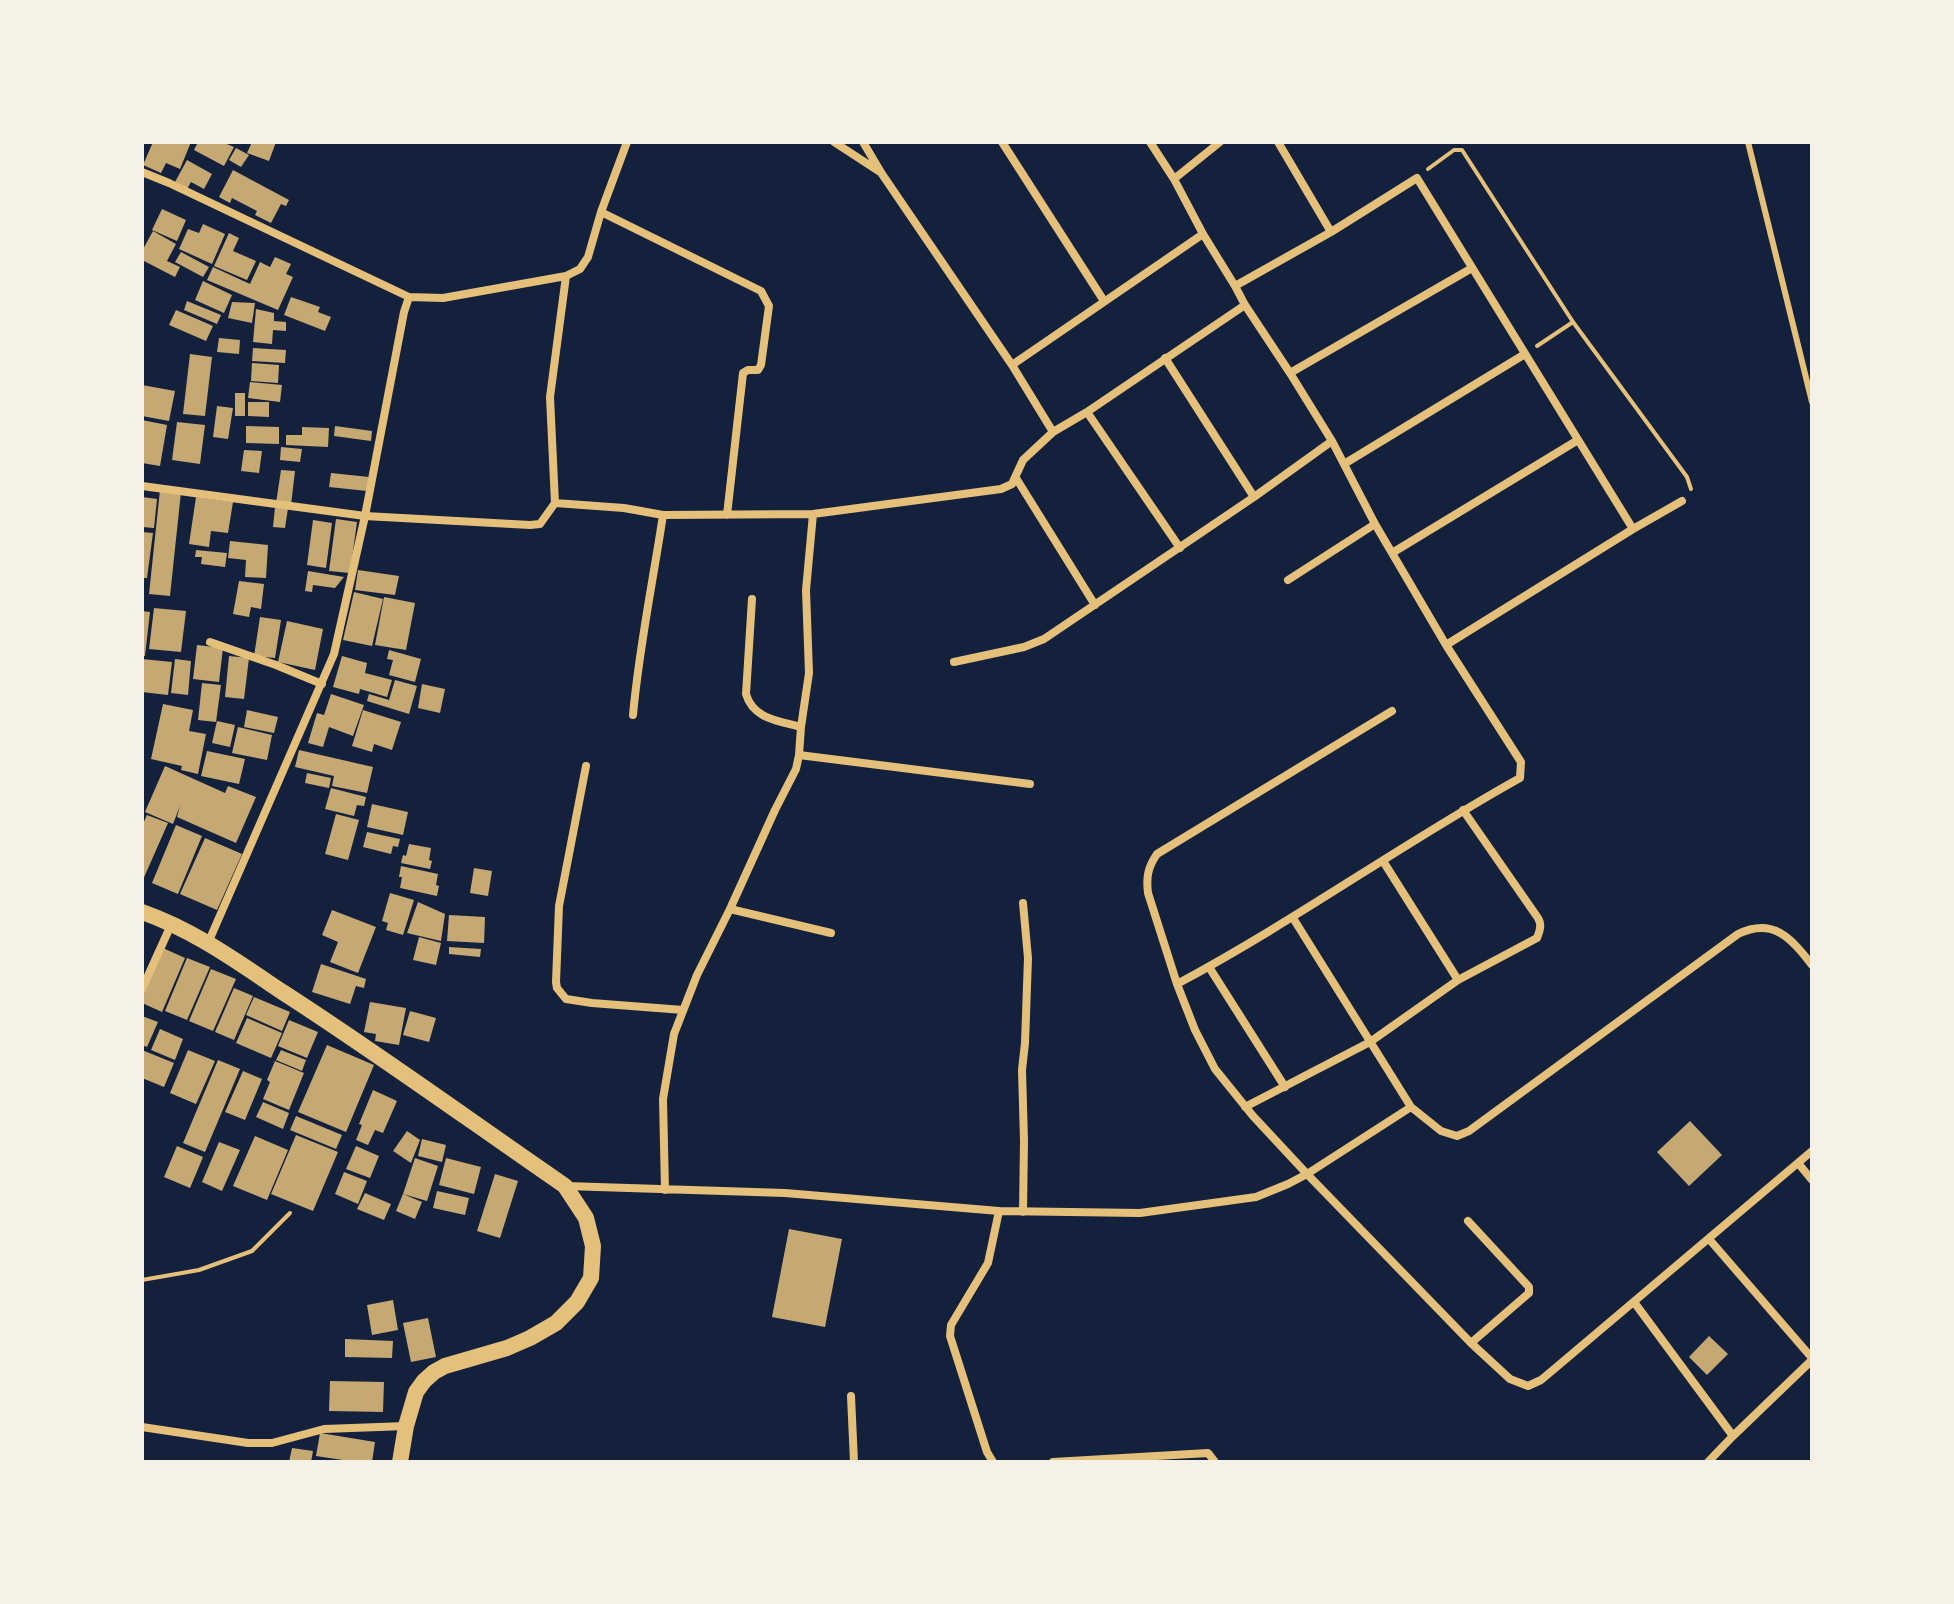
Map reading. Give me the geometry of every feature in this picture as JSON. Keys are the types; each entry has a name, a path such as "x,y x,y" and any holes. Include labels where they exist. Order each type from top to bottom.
{"main road":[{"path":"142,912 208,943 331,1023 565,1186 586,1218 593,1246 591,1278 577,1302 556,1323 530,1338 434,1372 424,1381 416,1392 400,1462"}],"street":[{"path":"142,172 409,297 443,298 566,276 580,269 588,257 627,142"},
{"path":"834,142 882,174"},
{"path":"863,142 1012,365 1053,432"},
{"path":"1002,142 1104,301"},
{"path":"1150,142 1245,305 1332,441 1375,524 1446,645 1521,762 1520,778 1463,810 1293,918 1178,983"},
{"path":"1174,179 1220,142"},
{"path":"1278,142 1331,232"},
{"path":"1235,286 1331,232 1417,178 1633,529"},
{"path":"601,212 761,291 766,298 769,306 761,365 758,370 743,373 727,515"},
{"path":"1012,365 1203,234"},
{"path":"1290,373 1472,268"},
{"path":"142,486 365,516 540,524 555,503 550,397 566,276"},
{"path":"208,943 334,654 409,297"},
{"path":"555,503 624,508 663,515 813,514 1001,489 1012,484 1023,460 1053,432 1245,305"},
{"path":"1344,464 1525,354"},
{"path":"1165,358 1254,497"},
{"path":"1087,412 1180,548"},
{"path":"1392,553 1578,440"},
{"path":"954,662 1024,647 1044,639 1332,441"},
{"path":"1016,478 1095,605"},
{"path":"1446,645 1682,501"},
{"path":"665,1190 663,1099 674,1034 697,975 796,769 809,673 806,590 813,514"},
{"path":"633,715 638,659 647,622 663,515"},
{"path":"1288,580 1375,524"},
{"path":"752,599 748,700 752,708 765,717 801,727"},
{"path":"210,642 322,684"},
{"path":"1392,711 1157,854 1146,878 1148,893 1178,983 1195,1030 1215,1069 1245,1107 1307,1174 1471,1343 1510,1379 1528,1386 1541,1380 1812,1151"},
{"path":"799,755 1030,784"},
{"path":"586,766 559,906 557,988 566,999 683,1010"},
{"path":"1245,1107 1370,1042 1458,980 1537,938 1541,923 1463,810"},
{"path":"1383,861 1458,980"},
{"path":"1023,903 1028,958 1022,1070 1023,1212"},
{"path":"730,909 831,933"},
{"path":"1293,918 1411,1107 1441,1131 1457,1136 1469,1131 1751,927 1765,927 1781,933 1797,945 1812,965"},
{"path":"142,989 172,924"},
{"path":"1209,967 1285,1087"},
{"path":"565,1186 785,1193 999,1211 1140,1213 1256,1197 1307,1174 1411,1107"},
{"path":"1798,1163 1812,1180"},
{"path":"993,1462 987,1452 950,1336 951,1325 988,1263 999,1211"},
{"path":"1468,1221 1530,1290 1471,1343"},
{"path":"1708,1462 1812,1359 1709,1239"},
{"path":"1634,1302 1733,1436"},
{"path":"851,1396 854,1462"},
{"path":"142,1427 248,1443 272,1443 324,1429 406,1426"},
{"path":"1053,1462 1208,1453 1215,1462"}],"lane":[{"path":"1748,142 1812,402"}],"path":[{"path":"1417,178 1454,150 1462,150 1573,322 1687,477 1692,493 1682,501"},
{"path":"1525,354 1573,322"},
{"path":"142,1280 199,1270 252,1251 290,1213"}],"building":[{"path":"153,142 191,142 180,169 166,163 161,173 143,165"},
{"path":"198,142 222,142 234,147 224,166 194,150"},
{"path":"252,142 276,142 269,161 247,153"},
{"path":"236,148 249,155 241,167 229,160"},
{"path":"187,160 212,174 204,189 191,182 187,189 175,182"},
{"path":"233,170 289,200 286,206 281,204 271,223 255,215 257,211 232,198 230,203 219,197"},
{"path":"162,209 186,220 177,241 152,230"},
{"path":"203,224 225,234 212,264 179,249 188,229 199,233"},
{"path":"153,231 176,244 167,261 180,267 175,277 142,260 142,251"},
{"path":"229,233 239,238 233,251 256,261 247,280 214,266"},
{"path":"181,252 209,267 203,277 175,262"},
{"path":"275,257 291,264 286,274 293,277 278,310 207,280 213,267 250,284 260,262 270,267"},
{"path":"203,281 232,295 224,313 195,300"},
{"path":"291,297 320,307 318,312 331,317 325,331 284,315"},
{"path":"187,301 221,315 217,324 184,310"},
{"path":"232,302 255,303 252,323 228,318"},
{"path":"256,309 274,313 274,321 286,322 286,331 273,330 272,344 253,342"},
{"path":"176,310 213,326 206,341 169,325"},
{"path":"219,338 240,340 239,354 217,352"},
{"path":"253,348 286,350 285,363 252,361"},
{"path":"190,354 212,357 205,416 183,414"},
{"path":"252,363 279,365 278,383 251,381"},
{"path":"250,382 282,385 280,402 248,398"},
{"path":"142,385 175,391 169,421 142,416"},
{"path":"235,393 245,393 245,416 235,416"},
{"path":"248,402 269,402 269,417 248,416"},
{"path":"217,406 233,408 228,439 213,437"},
{"path":"142,420 167,425 160,466 142,463"},
{"path":"177,422 205,425 200,464 172,460"},
{"path":"246,426 279,427 279,444 246,443"},
{"path":"335,426 372,431 371,441 334,436"},
{"path":"302,427 329,428 328,447 286,445 286,435 302,435"},
{"path":"281,447 302,449 300,462 280,460"},
{"path":"244,450 262,451 259,473 241,471"},
{"path":"281,470 295,471 291,505 276,503"},
{"path":"331,473 369,477 367,491 329,487"},
{"path":"160,490 181,492 170,596 149,594"},
{"path":"142,497 157,499 154,528 142,527"},
{"path":"196,497 233,502 228,533 211,531 209,547 189,544"},
{"path":"275,507 288,508 285,528 273,527"},
{"path":"336,519 357,522 350,573 329,571"},
{"path":"313,520 332,523 326,568 307,565"},
{"path":"142,532 153,533 147,578 142,578"},
{"path":"230,541 268,545 266,578 245,577 246,560 228,558"},
{"path":"196,550 227,553 225,567 201,564 202,557 195,557"},
{"path":"358,570 399,576 395,595 355,590"},
{"path":"308,571 344,577 335,588 313,585 312,592 305,591"},
{"path":"239,581 264,584 261,609 251,607 249,617 233,614"},
{"path":"354,592 383,599 372,646 343,640"},
{"path":"384,597 415,603 406,650 375,645"},
{"path":"154,608 186,611 181,652 149,649"},
{"path":"142,611 150,612 145,656 142,656"},
{"path":"260,617 281,620 275,658 254,656"},
{"path":"287,621 323,629 315,670 278,662"},
{"path":"197,645 223,648 219,682 193,679"},
{"path":"389,650 421,659 415,682 389,675 393,660 387,659"},
{"path":"229,656 249,658 244,699 225,697"},
{"path":"342,656 367,663 365,673 392,680 387,697 360,689 359,694 333,687"},
{"path":"142,659 172,662 168,695 142,692"},
{"path":"175,659 191,661 188,695 171,693"},
{"path":"395,680 417,686 409,714 367,701 369,694 389,700"},
{"path":"202,683 221,685 216,722 198,720"},
{"path":"422,684 445,689 440,713 418,708"},
{"path":"331,694 364,705 353,736 329,727 323,747 308,743 317,713 324,715"},
{"path":"163,704 193,710 189,731 206,734 198,774 181,770 182,766 151,759"},
{"path":"247,710 278,717 274,733 244,727"},
{"path":"363,710 401,722 392,750 374,744 372,752 352,746"},
{"path":"217,721 235,725 230,747 212,743"},
{"path":"238,727 272,735 267,760 232,753"},
{"path":"299,750 373,767 367,793 332,786 334,776 295,767"},
{"path":"207,751 245,759 239,784 201,776"},
{"path":"165,766 225,793 228,786 256,797 236,843 177,817 180,806 173,824 145,812"},
{"path":"307,773 331,778 329,788 305,783"},
{"path":"331,788 366,797 364,806 357,805 354,816 325,809"},
{"path":"372,804 408,812 403,835 367,827"},
{"path":"336,814 359,820 348,860 325,854"},
{"path":"147,815 168,823 142,882 142,826"},
{"path":"176,825 202,836 178,894 152,883"},
{"path":"367,832 400,839 398,847 393,846 391,854 363,847"},
{"path":"205,838 242,854 217,910 180,894"},
{"path":"409,844 431,848 430,869 401,863"},
{"path":"401,866 438,874 437,896 400,888"},
{"path":"474,868 492,871 488,896 470,893"},
{"path":"390,893 414,900 403,935 386,930 388,923 382,921"},
{"path":"418,902 445,914 441,941 407,933"},
{"path":"332,910 376,927 358,973 330,962 338,942 322,935"},
{"path":"449,915 485,917 484,943 447,941"},
{"path":"419,937 441,943 436,965 413,960"},
{"path":"449,947 481,949 480,957 449,954"},
{"path":"163,948 185,958 162,1012 142,1003 142,998"},
{"path":"187,958 210,967 187,1020 165,1011"},
{"path":"321,964 366,979 364,988 356,986 350,1004 312,992"},
{"path":"211,969 236,979 213,1031 189,1021"},
{"path":"234,988 253,996 234,1040 215,1032"},
{"path":"254,997 290,1012 282,1031 246,1015"},
{"path":"370,1002 406,1008 399,1045 375,1041 376,1034 364,1032"},
{"path":"410,1011 436,1018 429,1042 403,1035"},
{"path":"142,1016 158,1022 147,1047 142,1045"},
{"path":"247,1018 282,1033 271,1058 236,1043"},
{"path":"289,1020 318,1032 307,1058 278,1046"},
{"path":"160,1029 183,1039 175,1060 151,1050"},
{"path":"327,1045 374,1065 346,1132 298,1112"},
{"path":"142,1050 174,1063 164,1087 142,1078"},
{"path":"188,1050 215,1061 196,1104 170,1093"},
{"path":"281,1050 306,1060 302,1071 276,1060"},
{"path":"218,1060 240,1069 205,1152 183,1143"},
{"path":"275,1061 304,1073 289,1110 263,1099"},
{"path":"243,1071 262,1079 245,1120 225,1112"},
{"path":"373,1090 397,1101 383,1133 375,1130 368,1145 356,1140"},
{"path":"263,1102 289,1113 283,1129 256,1117"},
{"path":"296,1116 342,1135 336,1149 290,1130"},
{"path":"1690,1121 1722,1155 1689,1186 1657,1152"},
{"path":"407,1131 420,1140 411,1163 393,1151"},
{"path":"296,1135 338,1152 313,1211 271,1194"},
{"path":"255,1136 288,1150 267,1200 233,1186"},
{"path":"422,1139 446,1145 442,1162 418,1156"},
{"path":"219,1142 240,1150 222,1191 202,1182"},
{"path":"177,1146 203,1157 190,1188 164,1177"},
{"path":"356,1146 379,1156 370,1178 346,1169"},
{"path":"415,1158 438,1166 427,1201 403,1194"},
{"path":"446,1158 481,1167 474,1194 439,1185"},
{"path":"344,1172 367,1181 358,1204 335,1194"},
{"path":"495,1174 518,1181 500,1238 477,1231"},
{"path":"437,1191 469,1198 465,1215 433,1208"},
{"path":"365,1193 391,1204 384,1220 357,1209"},
{"path":"403,1194 422,1202 415,1219 396,1211"},
{"path":"789,1229 842,1239 825,1327 772,1317"},
{"path":"393,1300 398,1330 372,1335 367,1305"},
{"path":"428,1318 436,1357 411,1362 403,1323"},
{"path":"1709,1336 1728,1354 1707,1375 1689,1357"},
{"path":"345,1339 393,1341 392,1358 345,1357"},
{"path":"330,1381 384,1382 383,1412 329,1411"},
{"path":"320,1433 375,1442 372,1462 316,1456"},
{"path":"292,1448 313,1451 311,1462 289,1462"}]}
